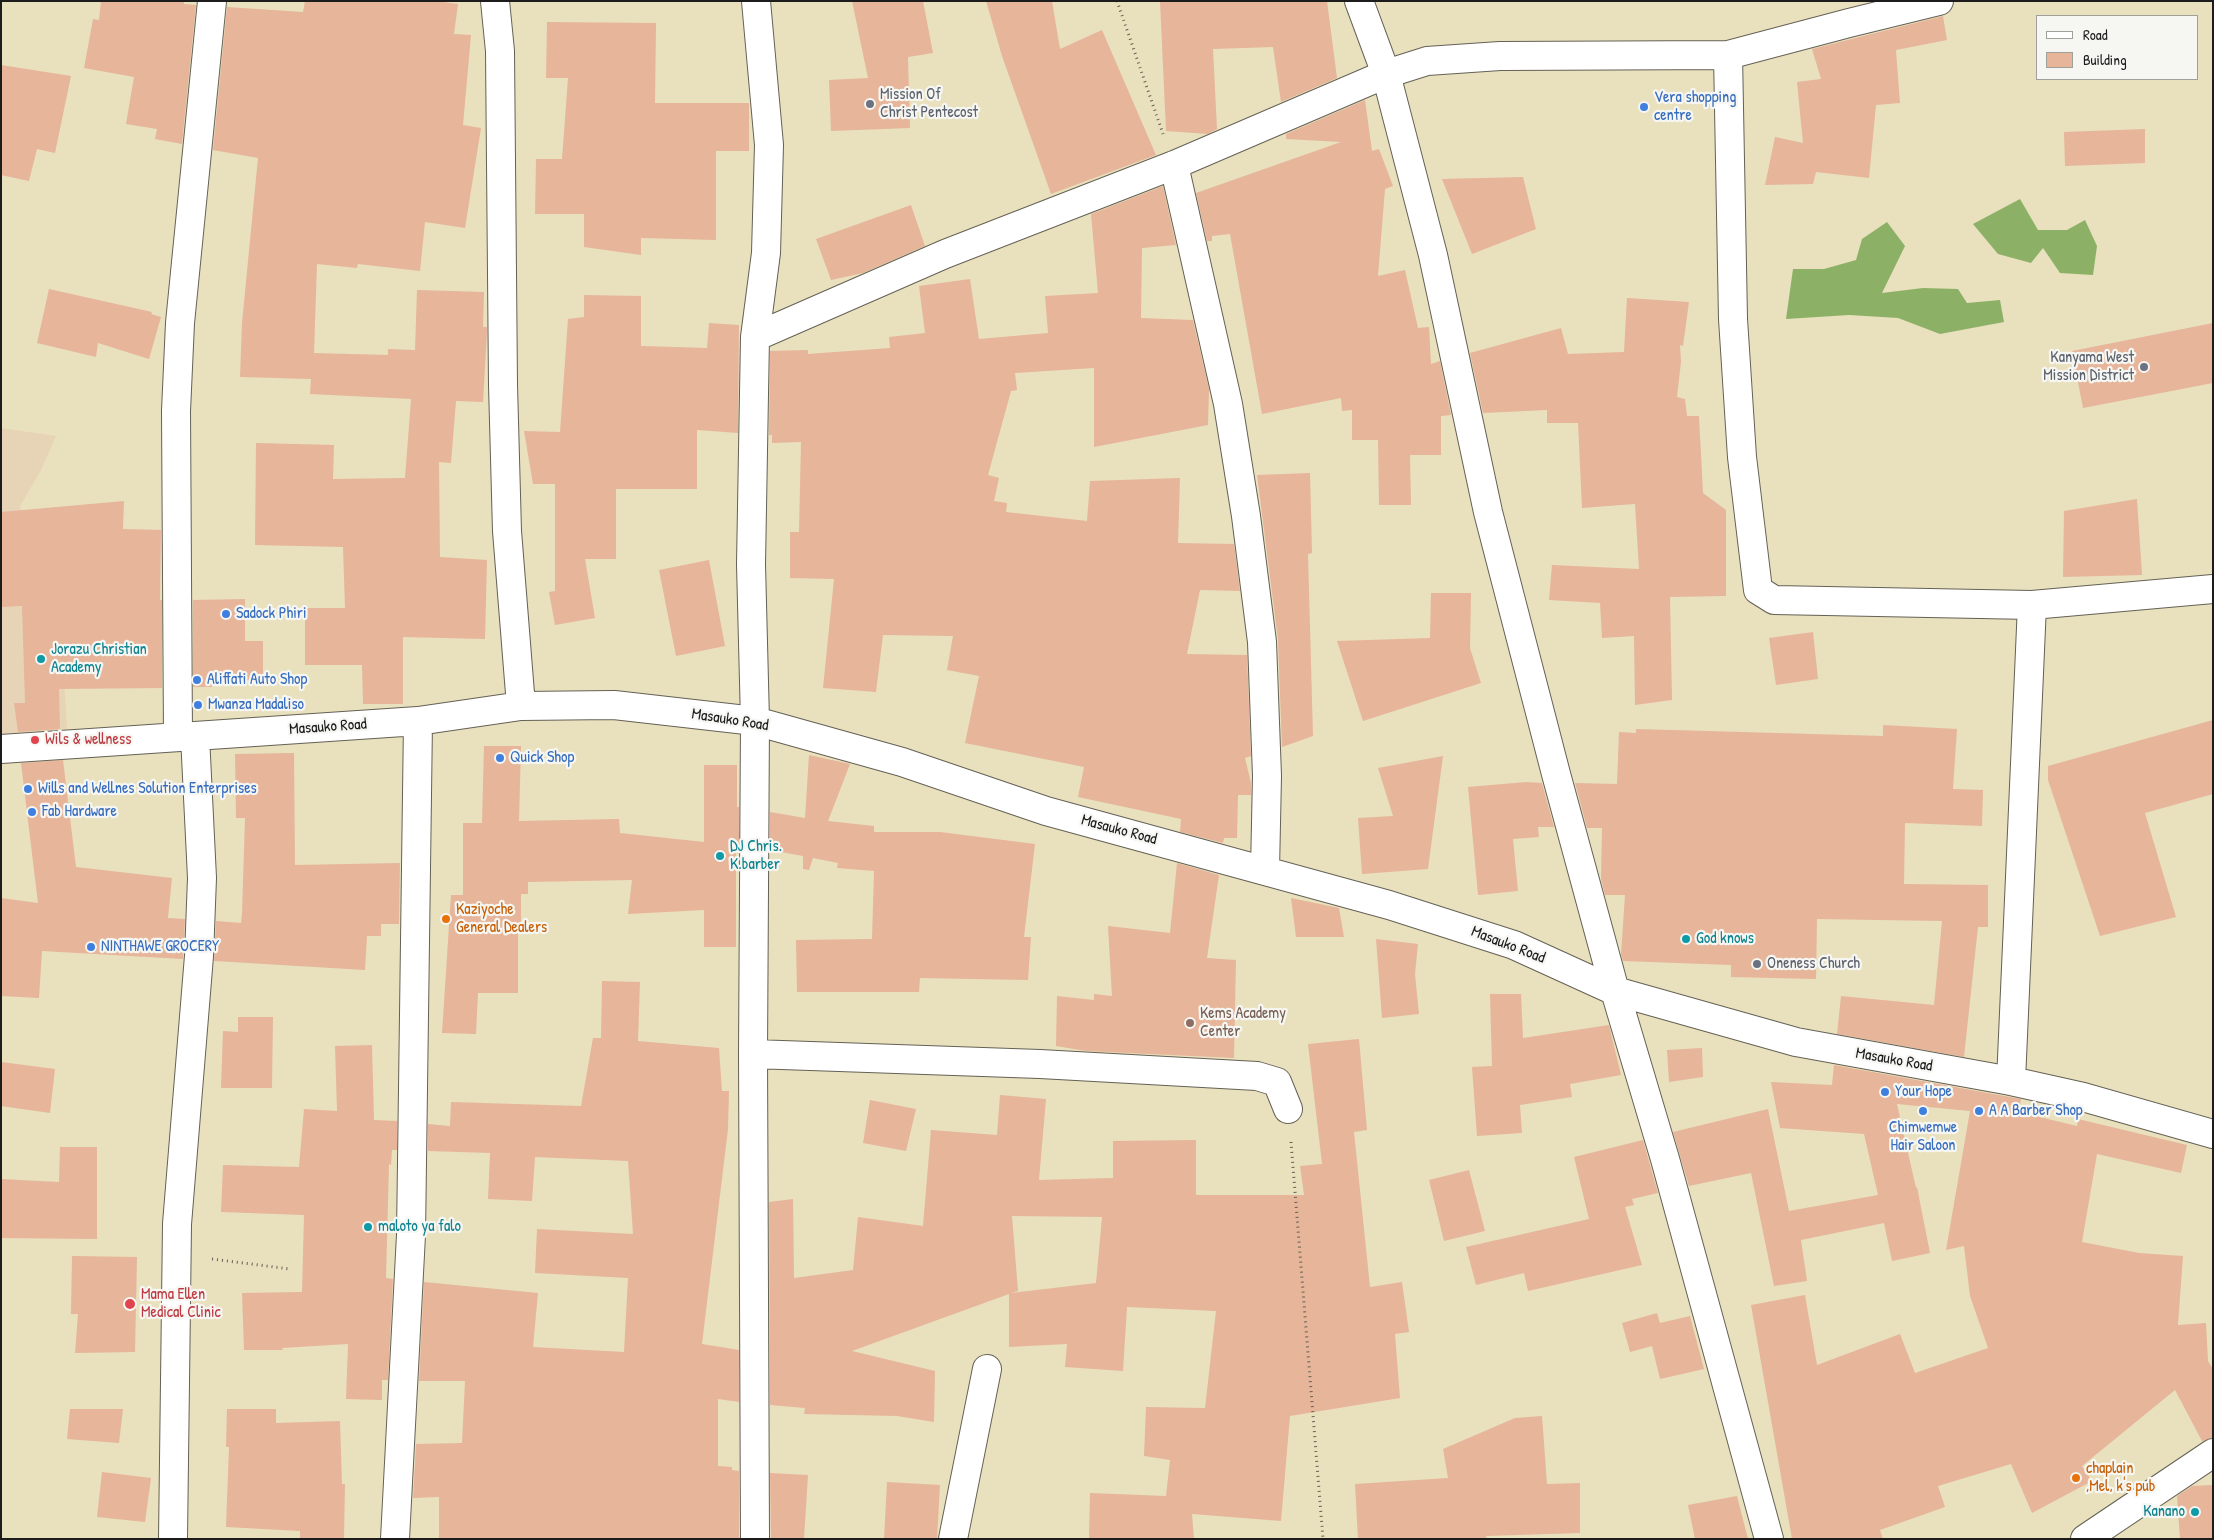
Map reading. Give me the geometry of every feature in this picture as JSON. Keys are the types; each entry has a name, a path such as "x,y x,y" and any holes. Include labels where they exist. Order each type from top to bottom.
{"street":[{"path":"173,1539 177,1224 199,956 202,878 186,736 176,411 180,323 212,1"},
{"path":"495,1 501,61 503,385 507,531 521,706"},
{"path":"755,1539 753,1054 755,721 751,564 754,337 766,253 769,145 756,1"},
{"path":"1359,1 1386,74 1433,255 1488,512 1615,991 1670,1178 1769,1539"},
{"path":"754,337 945,254 1174,165 1386,74 1427,61 1500,56 1728,55 1849,22 1939,1"},
{"path":"1728,55 1733,319 1742,457 1758,590 1774,600 2032,605 2213,589"},
{"path":"1174,165 1228,404 1247,525 1262,642 1267,776 1265,870"},
{"path":"2011,1081 2032,605"},
{"name":"Masauko Road","path":"1,749 418,721 521,706 614,705 755,721 902,762 1046,811 1389,904 1514,945 1615,991 1796,1042 2011,1081 2083,1097 2213,1134"},
{"path":"396,1539 410,1236 418,721"},
{"path":"753,1054 1040,1064 1257,1076 1277,1082 1288,1109"},
{"path":"953,1539 987,1369"},
{"path":"2085,1539 2213,1453"}],"path":[{"path":"1117,1 1174,165"},
{"path":"1288,1109 1323,1539"},
{"path":"177,1254 290,1269"}],"shaded area":[{"path":"1,428 56,436 40,472 20,506 51,611 60,613 67,729 1,734"}],"green space":[{"path":"2020,199 2038,230 2067,230 2085,220 2097,246 2093,275 2060,273 2043,248 2031,263 1998,254 1973,224"},
{"path":"1887,222 1905,246 1882,293 1923,288 1958,289 1967,303 2000,300 2004,322 1940,334 1898,318 1849,315 1786,319 1793,269 1824,269 1856,260 1862,239"}],"building":[{"path":"101,1 184,1 184,4 196,5 182,144 155,139 157,129 126,124 134,77 84,68 93,19 99,20"},
{"path":"305,1 436,1 458,4 454,34 471,35 463,125 481,128 465,228 425,222 420,271 358,264 357,268 317,264 314,353 388,355 388,349 415,350 417,290 484,292 483,327 487,327 487,332 483,402 456,401 451,463 439,462 440,557 487,560 485,639 403,637 403,704 363,704 362,665 305,665 305,608 345,608 343,547 255,545 256,443 334,445 333,479 405,478 411,399 310,394 311,379 240,377 242,323 258,158 213,150 227,7 303,12"},
{"path":"852,1 923,1 933,53 908,57 910,128 831,131 829,80 868,78"},
{"path":"986,1 1052,1 1060,49 1102,30 1156,155 1051,194 1002,56"},
{"path":"1160,1 1327,1 1337,78 1281,102 1273,47 1213,49 1217,129 1208,134 1166,131"},
{"path":"1943,16 1947,40 1896,50 1900,103 1876,105 1869,178 1816,172 1813,184 1765,185 1775,137 1803,143 1797,82 1821,79 1812,49"},
{"path":"547,22 656,23 655,103 749,103 749,151 716,151 716,240 641,238 641,255 584,247 584,214 535,214 536,159 562,159 568,78 546,78"},
{"path":"1,65 71,76 55,153 37,149 29,181 1,175"},
{"path":"1365,100 1372,151 1379,149 1393,186 1385,189 1378,276 1405,270 1418,328 1429,327 1431,364 1440,361 1451,415 1441,416 1441,455 1410,455 1411,505 1379,505 1378,440 1352,440 1352,410 1342,411 1341,398 1262,414 1230,234 1212,236 1212,241 1207,241 1196,193 1341,142 1286,139 1286,134"},
{"path":"2145,129 2145,163 2065,166 2064,132"},
{"path":"1523,177 1536,229 1472,254 1442,179"},
{"path":"1163,186 1176,245 1142,248 1141,318 1193,320 1209,389 1208,425 1094,447 1094,368 1015,373 1017,390 1011,391 988,475 999,478 994,501 1007,503 1006,512 1087,521 1090,481 1180,478 1178,543 1234,544 1240,591 1200,590 1187,654 1247,655 1251,756 1245,758 1251,783 1251,795 1238,795 1237,838 1224,838 1223,843 1180,832 1181,819 1078,797 1084,767 965,743 979,676 947,670 953,636 883,635 876,692 823,688 834,579 790,578 790,532 799,532 801,442 772,443 772,435 769,435 770,351 808,350 808,354 890,348 889,337 925,333 919,286 970,279 979,339 1048,333 1045,296 1098,293 1091,214"},
{"path":"911,205 925,246 863,273 831,280 816,239"},
{"path":"49,289 152,312 151,314 161,317 149,359 98,343 96,357 37,343"},
{"path":"584,295 641,296 641,346 707,348 709,323 739,325 738,433 697,430 697,489 616,489 616,559 585,559 595,618 555,625 549,592 555,591 555,484 533,484 524,431 560,432 568,319 584,317"},
{"path":"1627,298 1689,302 1683,346 1680,345 1681,362 1677,397 1685,399 1687,416 1699,416 1703,493 1726,510 1726,596 1670,597 1672,700 1635,705 1634,636 1602,638 1600,603 1549,600 1552,565 1639,569 1635,504 1582,508 1578,423 1547,423 1547,410 1483,413 1470,353 1561,328 1568,354 1624,352"},
{"name":"Kanyama West Mission District","path":"2213,323 2213,383 2083,408 2072,351"},
{"path":"1310,473 1312,553 1308,554 1313,736 1282,747 1278,640 1257,475"},
{"path":"2137,499 2142,575 2063,577 2064,511"},
{"path":"124,501 123,529 161,530 162,688 59,689 60,729 18,732 14,703 25,703 22,606 1,607 1,512"},
{"path":"709,560 725,646 676,656 659,570"},
{"path":"1431,593 1471,593 1470,648 1481,683 1363,721 1337,641 1430,638"},
{"path":"245,599 245,641 263,641 263,680 212,681 212,687 193,687 193,600"},
{"path":"1813,632 1818,679 1776,685 1769,638"},
{"path":"2213,720 2213,794 2145,813 2176,917 2100,936 2048,780 2048,766"},
{"path":"1883,725 1957,729 1953,789 1983,790 1982,826 1905,823 1904,884 1988,885 1988,927 1978,927 1964,1057 1837,1034 1841,996 1934,1005 1942,921 1817,919 1816,979 1731,977 1731,965 1623,961 1621,954 1625,895 1605,895 1601,879 1602,828 1587,828 1575,783 1617,784 1619,732 1636,733 1636,729 1883,736"},
{"path":"484,746 521,746 519,821 619,819 620,833 704,842 704,765 737,765 739,843 736,843 736,947 704,947 704,910 628,914 632,880 528,882 528,894 521,894 521,924 518,924 518,993 478,993 476,1034 442,1033 451,895 463,895 463,823 482,823"},
{"path":"294,753 295,865 400,863 399,924 381,924 381,936 367,936 365,970 214,961 216,921 241,923 242,914 245,818 236,818 235,754"},
{"path":"809,755 850,764 828,821 874,826 874,832 940,832 1035,844 1024,937 1031,937 1028,980 920,978 919,992 797,992 796,940 872,939 874,871 837,868 838,863 813,858 809,870 803,869 803,856 770,850 770,812 805,818"},
{"path":"1443,756 1428,869 1362,874 1358,818 1393,816 1378,768"},
{"path":"63,760 76,867 172,878 168,918 185,919 183,959 42,951 39,998 1,996 1,898 38,903 21,763"},
{"path":"1526,782 1542,783 1554,827 1538,827 1539,837 1513,839 1518,891 1478,895 1468,787"},
{"path":"1177,863 1219,875 1207,958 1236,960 1234,1058 1086,1051 1056,1046 1057,996 1094,1000 1094,994 1112,996 1108,926 1170,933"},
{"path":"1291,898 1339,908 1344,937 1296,937"},
{"path":"1376,939 1418,944 1415,974 1419,1014 1382,1018"},
{"path":"602,981 640,982 638,1041 719,1048 722,1091 729,1091 728,1129 702,1344 739,1350 739,1402 718,1399 718,1466 732,1467 732,1470 739,1471 739,1539 439,1539 439,1497 413,1498 416,1444 462,1443 465,1381 419,1381 424,1282 538,1293 533,1347 624,1352 628,1278 535,1273 537,1229 633,1234 628,1161 535,1157 532,1201 488,1199 490,1153 428,1151 428,1124 450,1126 451,1102 581,1106 593,1038 601,1038"},
{"path":"1490,994 1521,994 1523,1038 1609,1025 1621,1075 1570,1084 1572,1097 1520,1105 1522,1133 1477,1136 1472,1067 1492,1066"},
{"path":"238,1017 273,1017 272,1088 221,1088 223,1031 238,1032"},
{"path":"1359,1039 1367,1130 1354,1132 1370,1287 1402,1282 1409,1332 1395,1334 1400,1398 1290,1416 1281,1521 1192,1514 1194,1539 1089,1539 1090,1493 1166,1496 1170,1460 1144,1456 1146,1407 1205,1408 1216,1311 1127,1307 1123,1371 1065,1367 1067,1344 1009,1347 1009,1294 852,1351 935,1371 934,1422 897,1416 804,1414 805,1408 770,1405 769,1202 793,1199 794,1278 853,1270 858,1217 923,1226 931,1130 997,1135 1000,1095 1046,1099 1039,1180 1113,1178 1113,1141 1196,1140 1196,1195 1304,1195 1300,1166 1322,1164 1308,1044","holes":["1012,1216 1102,1217 1096,1283 1011,1293 1018,1291"]},
{"path":"372,1045 374,1120 397,1121 397,1150 392,1150 391,1165 389,1164 386,1278 393,1279 388,1380 382,1380 382,1400 346,1399 348,1344 282,1348 283,1350 244,1350 242,1293 302,1292 304,1215 221,1212 223,1165 299,1167 304,1109 337,1111 335,1046"},
{"path":"1702,1048 1703,1077 1669,1082 1667,1050"},
{"path":"1,1062 55,1069 50,1113 1,1106"},
{"path":"1834,1065 2021,1099 2019,1112 2077,1126 2078,1119 2187,1145 2181,1173 2097,1154 2082,1242 2139,1253 2183,1256 2178,1325 2206,1323 2208,1361 2213,1369 2213,1438 2202,1441 2175,1390 2082,1466 2092,1481 2032,1513 2011,1464 1938,1486 1945,1507 1880,1530 1883,1539 1792,1539 1751,1305 1805,1295 1817,1365 1900,1334 1915,1373 1988,1348 1970,1296 1964,1246 1946,1250 1970,1111 1897,1104 1917,1187 1930,1253 1892,1261 1884,1223 1801,1240 1807,1281 1774,1286 1751,1173 1689,1186 1673,1132 1768,1109 1789,1211 1878,1195 1864,1134 1780,1128 1771,1082 1832,1085"},
{"path":"870,1100 916,1109 906,1151 863,1143"},
{"path":"1643,1140 1658,1193 1632,1199 1634,1205 1625,1207 1642,1265 1528,1291 1524,1273 1476,1285 1466,1247 1589,1219 1574,1157"},
{"path":"60,1147 97,1147 97,1239 1,1238 1,1179 59,1182"},
{"path":"1469,1170 1485,1231 1444,1241 1429,1180"},
{"name":"Mama Ellen Medical Clinic","path":"72,1256 137,1257 135,1352 75,1353 78,1314 71,1314"},
{"path":"1657,1313 1660,1323 1690,1316 1704,1369 1660,1379 1652,1346 1630,1352 1622,1323"},
{"path":"70,1409 123,1409 119,1443 67,1439"},
{"path":"227,1409 276,1409 276,1423 340,1421 342,1484 345,1484 344,1539 300,1539 300,1531 226,1527 229,1447 226,1447"},
{"path":"1542,1416 1547,1484 1580,1483 1580,1533 1486,1536 1487,1539 1358,1539 1355,1484 1448,1478 1443,1449 1515,1418"},
{"path":"102,1472 151,1478 145,1522 97,1517"},
{"path":"770,1473 808,1475 804,1539 771,1539"},
{"path":"887,1482 940,1485 937,1539 884,1539"},
{"name":"Kanano","path":"2213,1485 2213,1538 2180,1539 2177,1496 2192,1486"},
{"path":"1737,1496 1748,1539 1695,1539 1688,1505"}],"place":[{"name":"Mission Of Christ Pentecost","path":"870,104"},
{"name":"Vera shopping centre","path":"1644,107"},
{"name":"Kanyama West Mission District","path":"2144,367"},
{"name":"Sadock Phiri","path":"226,614"},
{"name":"Jorazu Christian Academy","path":"41,659"},
{"name":"Aliffati Auto Shop","path":"197,680"},
{"name":"Mwanza Madaliso","path":"198,705"},
{"name":"Wils & wellness","path":"35,740"},
{"name":"Quick Shop","path":"500,758"},
{"name":"Wills and Wellnes Solution Enterprises","path":"28,789"},
{"name":"Fab Hardware","path":"32,812"},
{"name":"DJ Chris. K.barber","path":"720,856"},
{"name":"Kaziyoche General Dealers","path":"446,919"},
{"name":"God knows","path":"1686,939"},
{"name":"NINTHAWE GROCERY","path":"91,947"},
{"name":"Oneness Church","path":"1757,964"},
{"name":"Kems Academy Center","path":"1190,1023"},
{"name":"Your Hope","path":"1885,1092"},
{"name":"Chimwemwe Hair Saloon","path":"1923,1111"},
{"name":"A A Barber Shop","path":"1979,1111"},
{"name":"maloto ya falo","path":"368,1227"},
{"name":"Mama Ellen Medical Clinic","path":"130,1304"},
{"name":"chaplain ,Mel, k's pub","path":"2076,1478"},
{"name":"Kanano","path":"2195,1512"}]}
